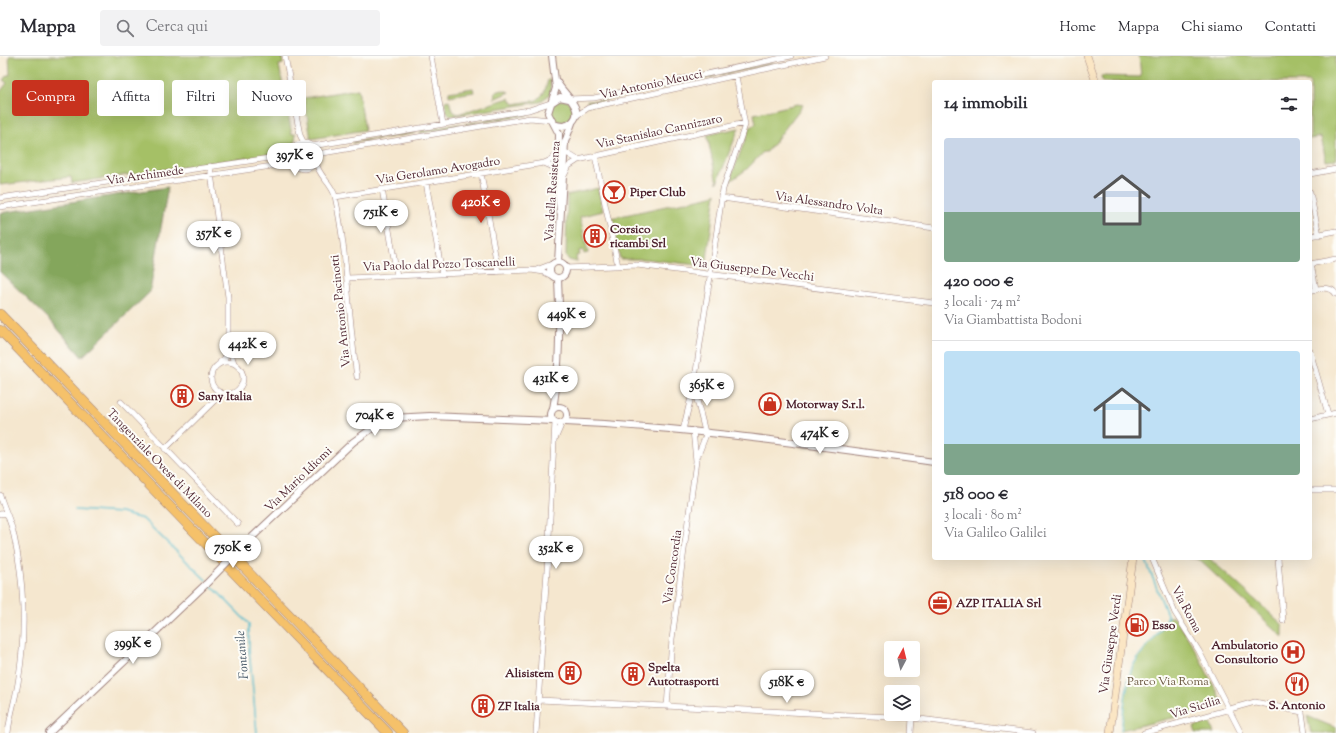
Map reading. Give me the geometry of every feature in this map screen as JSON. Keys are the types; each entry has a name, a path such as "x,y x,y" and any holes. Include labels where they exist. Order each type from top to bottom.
{"highway":[{"name":"Tangenziale Ovest di Milano","path":"0,314 403,733"},
{"name":"Tangenziale Ovest di Milano","path":"0,330 388,733"}],"main road":[{"path":"1087,56 1095,80"},
{"name":"Via Giuseppe Verdi","path":"1110,733 1133,560"}],"street":[{"path":"285,56 301,144"},
{"path":"431,56 443,124"},
{"path":"552,56 557,82 548,113 559,134 562,152 558,172 560,212"},
{"name":"Via Antonio Meucci","path":"569,99 594,98 790,56"},
{"name":"Via Antonio Meucci","path":"576,116 588,108 596,106 825,56"},
{"path":"683,430 694,385 709,274 723,189 745,123 736,76"},
{"path":"317,154 530,118 564,126 572,123 576,116 575,105 557,82"},
{"path":"322,176 307,169 298,169 292,163 290,155 294,147 301,144 312,146 529,110 550,103 560,97 569,99"},
{"name":"Via della Resistenza","path":"555,263 563,180 562,152 572,123"},
{"name":"Via Stanislao Cannizzaro","path":"578,160 745,123"},
{"path":"307,169 316,162 317,154 312,146"},
{"path":"562,152 578,160 569,166 563,180"},
{"name":"Via Gerolamo Avogadro","path":"335,197 544,163 562,152"},
{"name":"Via Archimede","path":"0,198 290,155"},
{"path":"595,156 618,266"},
{"name":"Via Antonio Pacinotti","path":"316,162 322,176 329,183 335,197 348,278 357,377"},
{"name":"Via Archimede","path":"0,207 292,163"},
{"path":"544,163 555,168 558,172"},
{"path":"210,166 228,297 228,344 225,358 213,371 211,376 213,385 220,392 231,393 240,386 243,379 242,372 234,363 228,344"},
{"path":"1312,174 1336,169"},
{"path":"481,173 498,272"},
{"path":"426,182 442,274"},
{"path":"382,189 397,276"},
{"name":"Via Alessandro Volta","path":"722,198 932,228"},
{"path":"1312,202 1319,235"},
{"path":"1312,236 1336,231"},
{"path":"1312,264 1336,258"},
{"path":"536,733 555,440 552,411 556,394 555,277 550,269 555,263 564,264 566,268 564,276 555,277"},
{"name":"Via Paolo dal Pozzo Toscanelli","path":"531,270 555,263"},
{"name":"Via Giuseppe De Vecchi","path":"566,268 637,264 932,303"},
{"name":"Via Paolo dal Pozzo Toscanelli","path":"348,278 531,270 544,272 555,277"},
{"path":"1313,290 1329,288 1336,294"},
{"path":"1312,358 1328,414"},
{"path":"219,364 226,362 234,363"},
{"path":"694,385 706,432 696,461"},
{"path":"165,449 217,398 220,392"},
{"path":"556,394 568,415 577,422"},
{"path":"121,402 238,524"},
{"path":"539,420 558,407 563,407"},
{"path":"1312,418 1336,413"},
{"path":"555,440 568,415"},
{"name":"Via Mario Idiomi","path":"49,733 353,442 374,427 392,418 430,416 539,420 554,422"},
{"path":"554,422 577,422 693,430 932,462"},
{"name":"Via Concordia","path":"667,706 672,639 696,461 693,430"},
{"path":"1312,490 1336,490"},
{"path":"0,497 14,535 19,564 23,628 19,676 8,733"},
{"path":"0,514 6,513"},
{"name":"Via Roma","path":"1153,560 1175,613 1199,651 1241,733"},
{"path":"1278,560 1283,621"},
{"path":"539,700 884,717"},
{"name":"Via Sicilia","path":"1144,733 1229,708 1255,702 1290,708 1302,712 1305,733"},
{"path":"920,719 1032,733"},
{"path":"911,733 912,721"}],"green space":[{"path":"9,56 282,56 283,64 279,65 282,80 237,80 237,116 289,116 292,134 296,133 295,142 287,152 72,183 71,177 0,185 0,92 7,83 3,80 7,75 10,75"},
{"path":"1139,56 1336,56 1336,160 1326,161 1321,137 1312,139 1312,80 1102,80 1101,76 1141,77"},
{"path":"772,64 720,75 721,74"},
{"path":"716,75 588,105 587,101 596,101"},
{"path":"548,80 551,80 550,94 540,102 451,116 447,112 445,101 449,100 452,111 458,114 509,98 514,104 537,100 544,93"},
{"path":"473,88 474,92 449,96 449,92"},
{"path":"358,89 365,130 311,139 306,110 306,98"},
{"path":"503,90 509,92 494,99 495,92"},
{"path":"562,100 570,103 573,111 570,119 562,122 554,119 551,111 554,103"},
{"path":"797,104 803,105 767,152 763,152 747,169 729,182 750,127 756,124 754,114"},
{"path":"527,113 527,115 465,125 465,124"},
{"path":"460,124 461,126 420,133 420,131"},
{"path":"739,128 717,183 707,135"},
{"path":"416,133 352,143 352,142"},
{"path":"304,147 310,150 313,156 310,162 304,165 298,162 295,156 298,150"},
{"path":"168,187 150,292 82,357 50,320 0,272 0,213"},
{"path":"598,188 603,211 580,217 588,253 584,254 583,250 579,251 580,255 576,256 577,262 569,260 566,256 567,195"},
{"path":"716,193 706,266 645,259 620,259 611,218 712,196"},
{"path":"1199,560 1211,560 1283,625 1283,637"},
{"name":"Parco Via Roma","path":"1168,617 1175,617 1196,651 1224,706 1121,730 1126,691 1132,668 1140,655 1160,631"},
{"path":"1307,716 1336,728 1336,733 1311,733"},
{"path":"1210,722 1214,733 1196,733 1194,727"}],"waterway":[{"name":"Fontanile","path":"75,510 120,513 143,519 206,580"},
{"path":"1121,730 1126,691 1132,668 1140,655 1160,631 1168,617 1146,560"},
{"name":"Fontanile","path":"209,583 249,624 249,649 257,733"}],"place":[{"name":"Piper Club","path":"614,192"},
{"name":"Corsico ricambi Srl","path":"595,236"},
{"name":"Sany Italia","path":"182,396"},
{"name":"Motorway S.r.l.","path":"770,404"},
{"name":"AZP ITALIA Srl","path":"940,603"},
{"name":"Esso","path":"1137,625"},
{"name":"Ambulatorio Consultorio","path":"1293,652"},
{"name":"Alisistem","path":"570,673"},
{"name":"Spelta Autotrasporti","path":"633,674"},
{"name":"S. Antonio","path":"1297,684"},
{"name":"ZF Italia","path":"483,706"}]}
